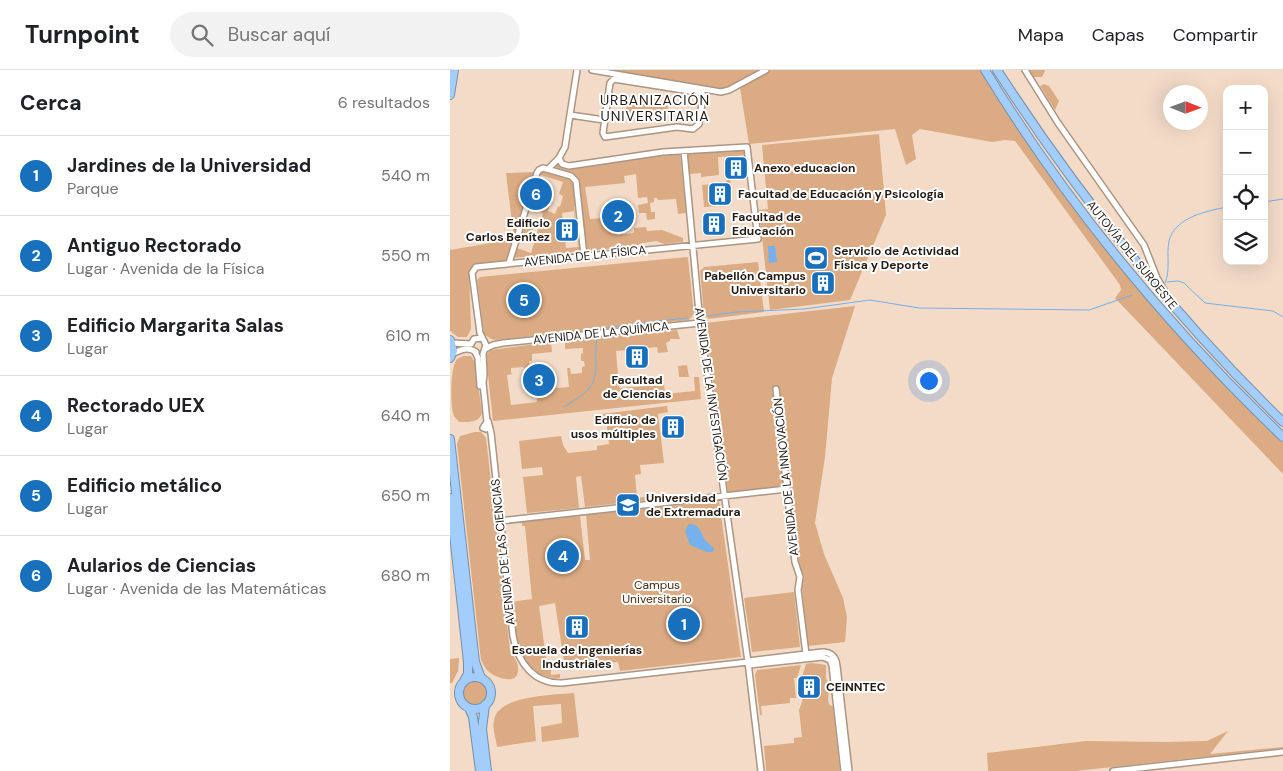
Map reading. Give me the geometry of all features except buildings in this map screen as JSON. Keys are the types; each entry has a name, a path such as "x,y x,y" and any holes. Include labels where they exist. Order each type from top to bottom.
{"highway":[{"path":"450,95 454,70"},
{"name":"AUTOVÍA DEL SUROESTE","path":"985,70 1044,160 1122,262 1188,340 1283,437"},
{"name":"AUTOVÍA DEL SUROESTE","path":"997,70 1029,119 1107,227 1173,305 1229,367 1283,422"},
{"path":"451,342 451,356"},
{"path":"450,439 475,662 480,678"},
{"path":"450,498 468,662 468,674 460,688 459,695 461,701 473,717 480,771"},
{"path":"464,681 472,677 480,678 486,682 490,690 489,699 485,705 478,709 468,708"},
{"path":"485,705 482,729 487,771"}],"street":[{"path":"548,169 559,158 565,147 577,70"},
{"path":"592,70 718,91 726,91 766,70"},
{"path":"1025,70 1054,116 1144,245 1157,278 1173,305"},
{"path":"614,79 701,93 703,95 699,124 694,128 678,127 606,137 602,134 604,120 610,83 614,79"},
{"path":"570,115 604,120"},
{"name":"AVENIDA DE LA FÍSICA","path":"484,339 480,333 472,276 473,270 477,266 758,239 747,147 684,150"},
{"path":"559,158 560,163 569,166 684,150"},
{"name":"AVENIDA DE LA INVESTIGACIÓN","path":"684,150 700,323 748,662 761,771"},
{"path":"509,263 537,173 540,169 548,169 571,176 576,181 584,256"},
{"name":"AVENIDA DE LA QUÍMICA","path":"484,350 493,345 503,343 700,323"},
{"path":"451,342 473,348 480,353 486,345 484,339 474,339 473,348 478,358 485,428"},
{"name":"AVENIDA DE LA QUÍMICA","path":"484,339 503,343"},
{"path":"451,356 461,350 473,348"},
{"name":"AVENIDA DE LAS CIENCIAS","path":"484,350 483,383 515,646 525,667 533,675 545,682 562,683 748,662"},
{"name":"AVENIDA DE LA INNOVACIÓN","path":"776,389 795,562 800,577 798,590 806,654"},
{"path":"485,428 487,419"},
{"name":"AVENIDA DE LAS CIENCIAS","path":"485,428 491,439"},
{"path":"500,521 787,489"},
{"path":"748,662 826,652 832,655 836,661 849,771"},
{"path":"748,662 823,657 829,659 832,666 844,771"},
{"path":"1113,771 1283,752"},
{"path":"1172,764 1173,771"}],"green space":[{"path":"607,70 761,70 722,90"},
{"path":"769,70 980,70 1017,127 1068,198 1271,431 1283,442 1283,474 1115,298 1121,290 1120,285 1015,141 992,142 920,129 912,135 916,159 906,165 895,129 749,144 740,88"},
{"path":"1027,70 1045,71 1042,77 1032,77"},
{"path":"1044,84 1049,86 1059,101 1055,110 1040,86"},
{"path":"628,99 668,106 667,112 651,109 650,113 639,111 638,116 625,114"},
{"name":"Servicio de Actividad Física y Deporte","path":"879,134 886,215 850,300 770,310 759,210 768,209 762,145"},
{"path":"744,149 747,155 718,157 719,175 701,177 701,173 689,174 687,153"},
{"path":"680,153 686,213 678,214 676,199 658,200 654,198 654,202 650,203 651,212 655,212 655,219 647,220 646,213 639,213 638,205 648,203 647,197 638,198 636,174 624,176 625,183 585,187 590,219 603,218 603,224 614,223 614,230 617,230 617,235 634,233 634,228 646,227 647,231 662,230 683,238 683,242 665,244 656,241 636,246 587,251 578,178 575,175 555,170 553,168 554,165 573,168"},
{"path":"543,170 562,175 571,179 574,183 578,207 574,206 579,248 582,247 582,251 513,258 538,173","holes":["538,174 563,182 559,194 563,196 560,207 558,206 555,214 548,211 550,204 531,199","529,208 543,213 531,253 517,248 521,233 531,236 534,226 524,223","574,211 575,223 569,224 570,235 577,235 578,247 566,248 562,213"]},
{"path":"536,172 508,261 474,264 469,272 471,329 467,337 458,337 450,331 450,250 514,239 506,173"},
{"path":"727,173 730,177 732,198 727,198"},
{"path":"714,184 716,206 704,207 702,185"},
{"path":"687,257 694,314 689,320 496,340 484,334 477,280 480,277"},
{"path":"758,262 764,312 709,319 704,315 700,271 704,267"},
{"path":"855,306 832,378 825,457 815,523 824,554 843,598 847,617 845,642 808,646 802,588 804,576 799,566 779,386 772,387 784,486 728,493 705,323"},
{"path":"677,330 680,339 670,339 666,343 668,352 658,353 657,347 616,351 619,388 661,385 664,383 665,394 695,391 694,377 699,377 701,399 493,421 486,356 490,350 551,342 552,352 532,354 532,361 529,361 530,366 511,368 511,373 513,374 507,375 511,405 537,402 536,390 569,387 567,368 570,368 571,374 582,373 582,367 585,366 584,361 581,361 583,348 565,349 565,341"},
{"path":"471,356 475,362 482,413 476,420 459,422 454,416 453,411 451,396 452,378 457,359"},
{"path":"687,365 689,377 679,377 678,366"},
{"path":"667,406 668,412 658,414 664,463 640,465 641,474 635,475 637,498 666,494 667,498 585,507 581,476 576,477 579,508 527,513 523,477 543,475 542,467 522,469 519,441 561,436 563,445 568,453 597,450 597,446 609,444 606,418 594,419 593,415"},
{"path":"481,432 486,438 510,650 518,666 518,674 511,679 500,678 490,673 481,660 457,444 460,436"},
{"name":"Campus Universitario","path":"719,501 741,657 620,671 618,662 565,668 555,603 539,606 547,666 558,665 559,669 551,670 551,675 560,674 560,678 545,676 534,671 526,663 517,641 511,602 532,599 525,526 522,526 522,522 580,516 585,560 590,560 586,515"},
{"path":"794,592 800,647 752,652 744,598"},
{"path":"459,658 458,671 452,683 450,683 450,659"},
{"path":"806,664 826,665 826,678 829,688 828,700 829,704 833,707 840,771 766,771 764,746 794,743 794,738 802,737 799,710 804,686 802,677"},
{"path":"801,665 797,678 794,678 796,698 790,698 790,703 761,706 762,715 760,715 755,675 757,670"},
{"path":"475,680 484,684 488,693 484,702 475,706 466,702 462,693 466,684"},
{"path":"574,693 579,737 542,742 541,727 562,723 561,704 533,706 536,741 497,747 494,720 498,712 506,706 528,698"},
{"path":"1228,731 1210,754 1283,748 1076,771 988,771 987,753 1086,741 1207,741"}],"water":[{"path":"768,246 775,246 777,262 769,263"},
{"path":"689,524 699,528 705,539 714,549 713,552 707,552 690,545 685,531"}],"waterway":[{"path":"1268,201 1283,199"},
{"path":"1165,283 1168,272 1169,241 1172,233 1178,226 1193,216 1223,208"},
{"path":"1167,282 1178,281 1184,283 1205,303 1273,311 1283,317"},
{"path":"707,316 736,312 804,309 870,300 919,308 1089,310 1132,295"},
{"path":"638,323 687,318"},
{"path":"605,328 633,324"},
{"path":"564,407 583,394 592,385 596,372 597,339"}],"place":[{"name":"Anexo educacion","path":"736,168"},
{"name":"Aularios de Ciencias","path":"536,194"},
{"name":"Facultad de Educación y Psicología","path":"720,194"},
{"name":"Antiguo Rectorado","path":"618,216"},
{"name":"Facultad de Educación","path":"714,224"},
{"name":"Edificio Carlos Benítez","path":"567,230"},
{"name":"Servicio de Actividad Física y Deporte","path":"816,258"},
{"name":"Pabellón Campus Universitario","path":"823,283"},
{"name":"Edificio metálico","path":"524,300"},
{"name":"Facultad de Ciencias","path":"637,357"},
{"name":"Edificio Margarita Salas","path":"539,380"},
{"name":"Edificio de usos múltiples","path":"673,427"},
{"name":"Universidad de Extremadura","path":"628,505"},
{"name":"Rectorado UEX","path":"563,556"},
{"name":"Jardines de la Universidad","path":"684,624"},
{"name":"Escuela de Ingenierías Industriales","path":"577,627"},
{"name":"CEINNTEC","path":"809,687"}],"district":[{"name":"URBANIZACIÓN UNIVERSITARIA","path":"655,108"}]}
